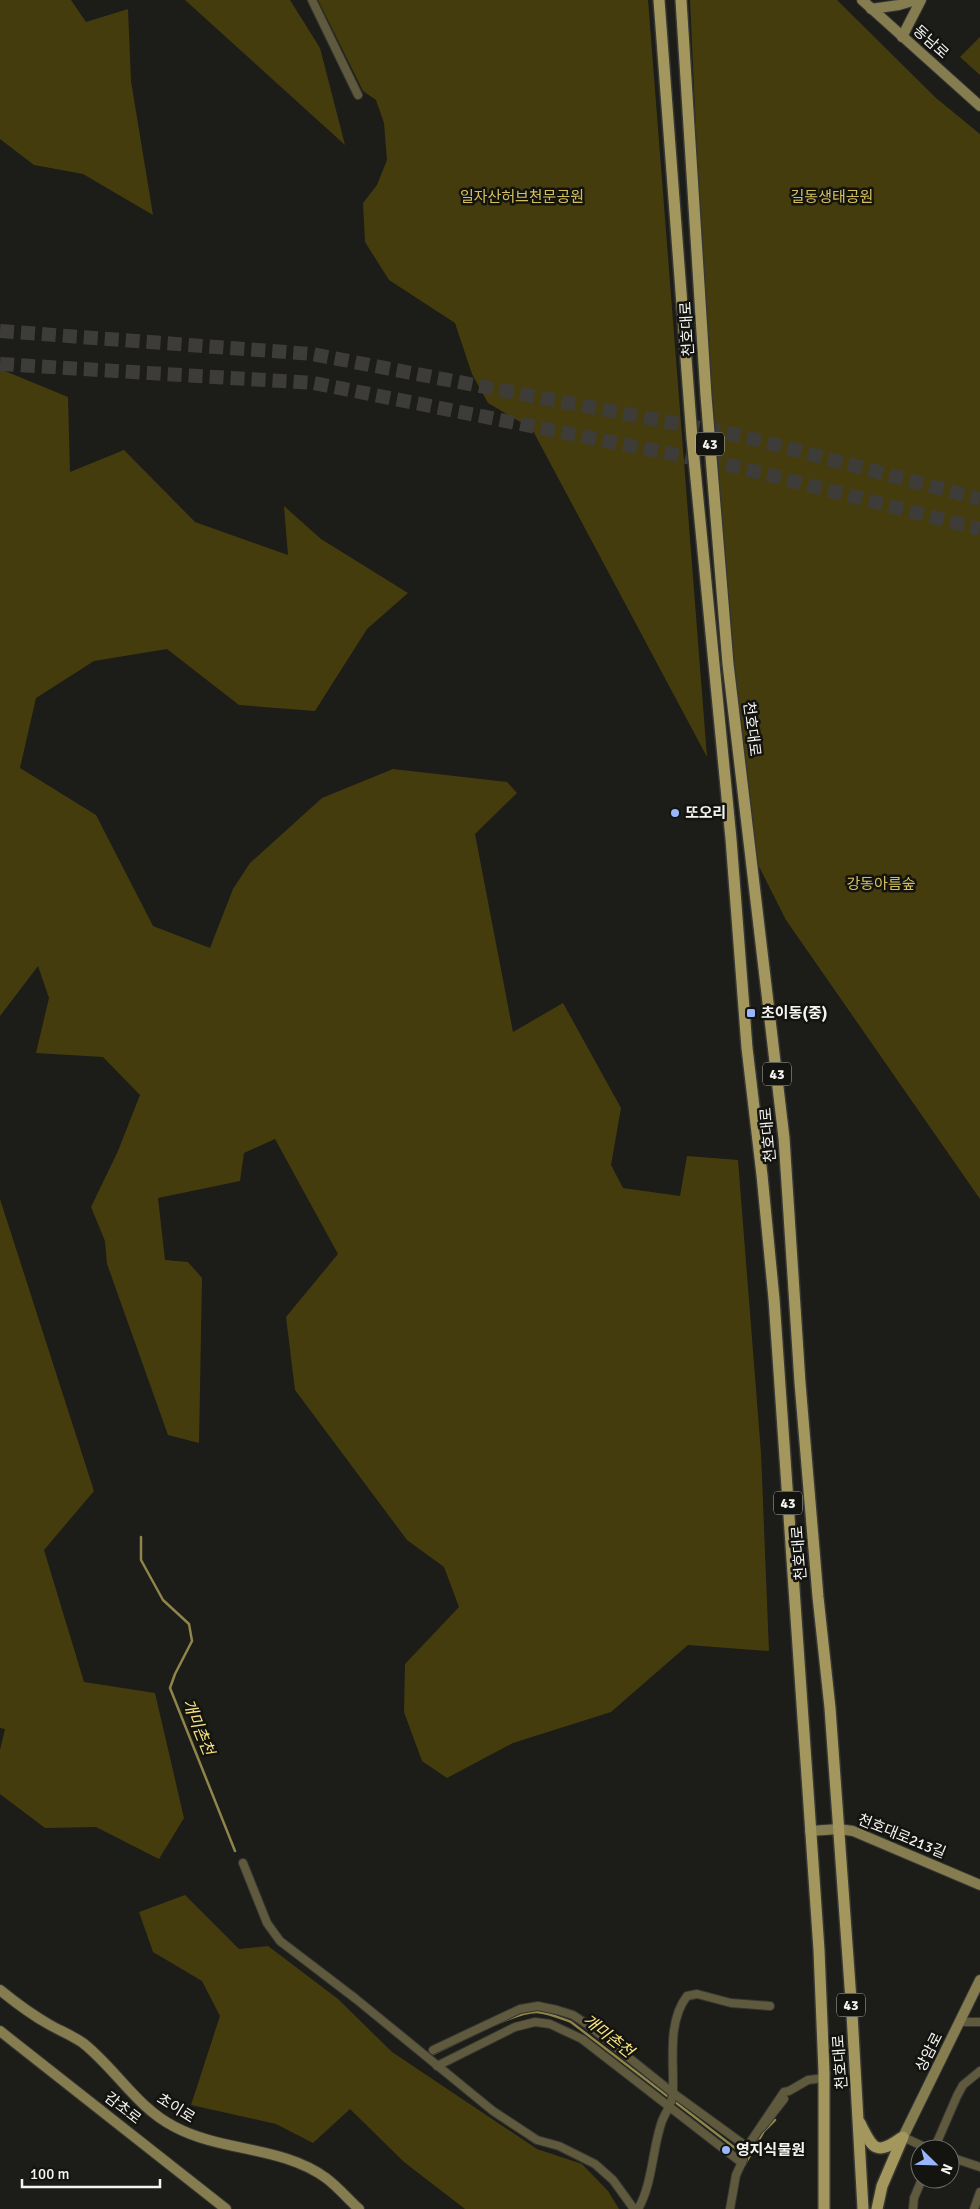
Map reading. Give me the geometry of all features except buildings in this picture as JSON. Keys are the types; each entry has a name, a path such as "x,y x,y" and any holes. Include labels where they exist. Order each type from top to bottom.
{"main road":[{"name":"천호대로","path":"659,0 692,438 731,839 747,1048 774,1299 819,1950 824,2078 824,2209"},
{"name":"천호대로","path":"681,0 715,512 728,664 784,1138 799,1374 818,1597 830,1708 863,2209"},
{"name":"동남로","path":"862,0 980,106"},
{"path":"872,9 916,0"},
{"path":"902,37 921,0"},
{"name":"천호대로213길","path":"810,1831 838,1829 853,1831 980,1885"},
{"name":"상암로","path":"903,2137 980,1980"},
{"name":"초이로","path":"0,1990 31,2014 81,2042 107,2066 133,2096 162,2120 209,2142 271,2155 299,2164 325,2177 359,2209"},
{"name":"감초로","path":"0,2031 226,2209"},
{"path":"858,2118 870,2144 876,2148 885,2148 903,2137"},
{"path":"877,2209 882,2186 903,2137"}],"street":[{"path":"312,0 358,96"},
{"path":"243,1864 267,1923 280,1941 356,1999 493,2111 537,2140 559,2146 595,2164 613,2180 634,2209"},
{"path":"638,2209 648,2180 663,2119 670,2106 673,2093 671,2078 674,2034 680,2006 687,1996 697,1994 731,2003 770,2006"},
{"path":"433,2050 520,2009 538,2006 573,2015 673,2093 744,2154"},
{"path":"437,2066 515,2027 535,2022 550,2024 582,2039 670,2106 744,2154"},
{"path":"961,2022 980,2022"},
{"path":"938,2139 963,2085 980,2071"},
{"path":"730,2209 736,2175 744,2154 762,2128 789,2091 808,2080 824,2078"},
{"path":"903,2137 910,2140"},
{"path":"960,2160 980,2167"},
{"path":"913,2209 914,2198 918,2189"},
{"path":"974,2209 980,2192"}],"green space":[{"path":"0,0 71,0 86,22 128,9 131,81 153,215 83,174 34,165 0,139"},
{"path":"185,0 290,0 320,48 345,145"},
{"name":"일자산허브천문공원","path":"318,0 648,0 707,757 532,429 488,403 472,374 455,323 389,280 365,242 363,203 377,185 387,160 384,123 376,100 363,91"},
{"name":"길동생태공원","path":"690,0 837,0 936,98 980,134 980,1199 786,920 745,839 710,440"},
{"path":"980,37 980,75 960,57"},
{"path":"0,369 68,397 70,472 124,450 195,522 288,555 284,506 321,539 408,593 367,629 315,711 239,705 167,649 94,661 36,698 20,768 96,815 153,926 210,948 233,889 250,863 322,798 393,769 507,782 517,793 475,834 513,1032 563,1003 621,1108 611,1165 623,1188 680,1196 687,1156 738,1160 761,1453 769,1651 688,1645 611,1712 513,1743 447,1778 422,1761 404,1712 405,1664 459,1607 444,1567 407,1540 295,1390 286,1317 338,1254 275,1139 244,1153 240,1181 158,1198 165,1260 188,1262 202,1278 199,1443 168,1435 107,1264 105,1241 91,1207 118,1151 140,1095 103,1057 36,1053 49,998 38,966 0,1016"},
{"path":"0,1199 94,1491 44,1550 84,1682 155,1693 184,1818 159,1859 96,1827 45,1828 0,1794 0,1750 5,1729 0,1728"},
{"path":"185,1895 239,1949 268,1946 338,1999 392,2052 537,2149 582,2164 608,2191 619,2209 465,2209 404,2162 350,2109 313,2143 276,2124 191,2105 220,2016 202,1981 153,1952 139,1912"}],"waterway":[{"name":"개미촌천","path":"141,1537 141,1560 163,1600 189,1624 192,1641 170,1688 235,1851"},
{"name":"개미촌천","path":"433,2054 515,2017 527,2013 546,2013 571,2022 748,2158"},
{"path":"744,2166 764,2131 775,2120"}],"tunnel":[{"path":"0,331 312,354 742,436 980,499"},
{"path":"0,364 314,383 738,467 980,529"}],"place":[{"name":"또오리","path":"675,813"},
{"name":"초이동(중)","path":"751,1013"},
{"name":"영지식물원","path":"726,2150"}],"park label":[{"name":"강동아름숲","path":"881,884"}]}
